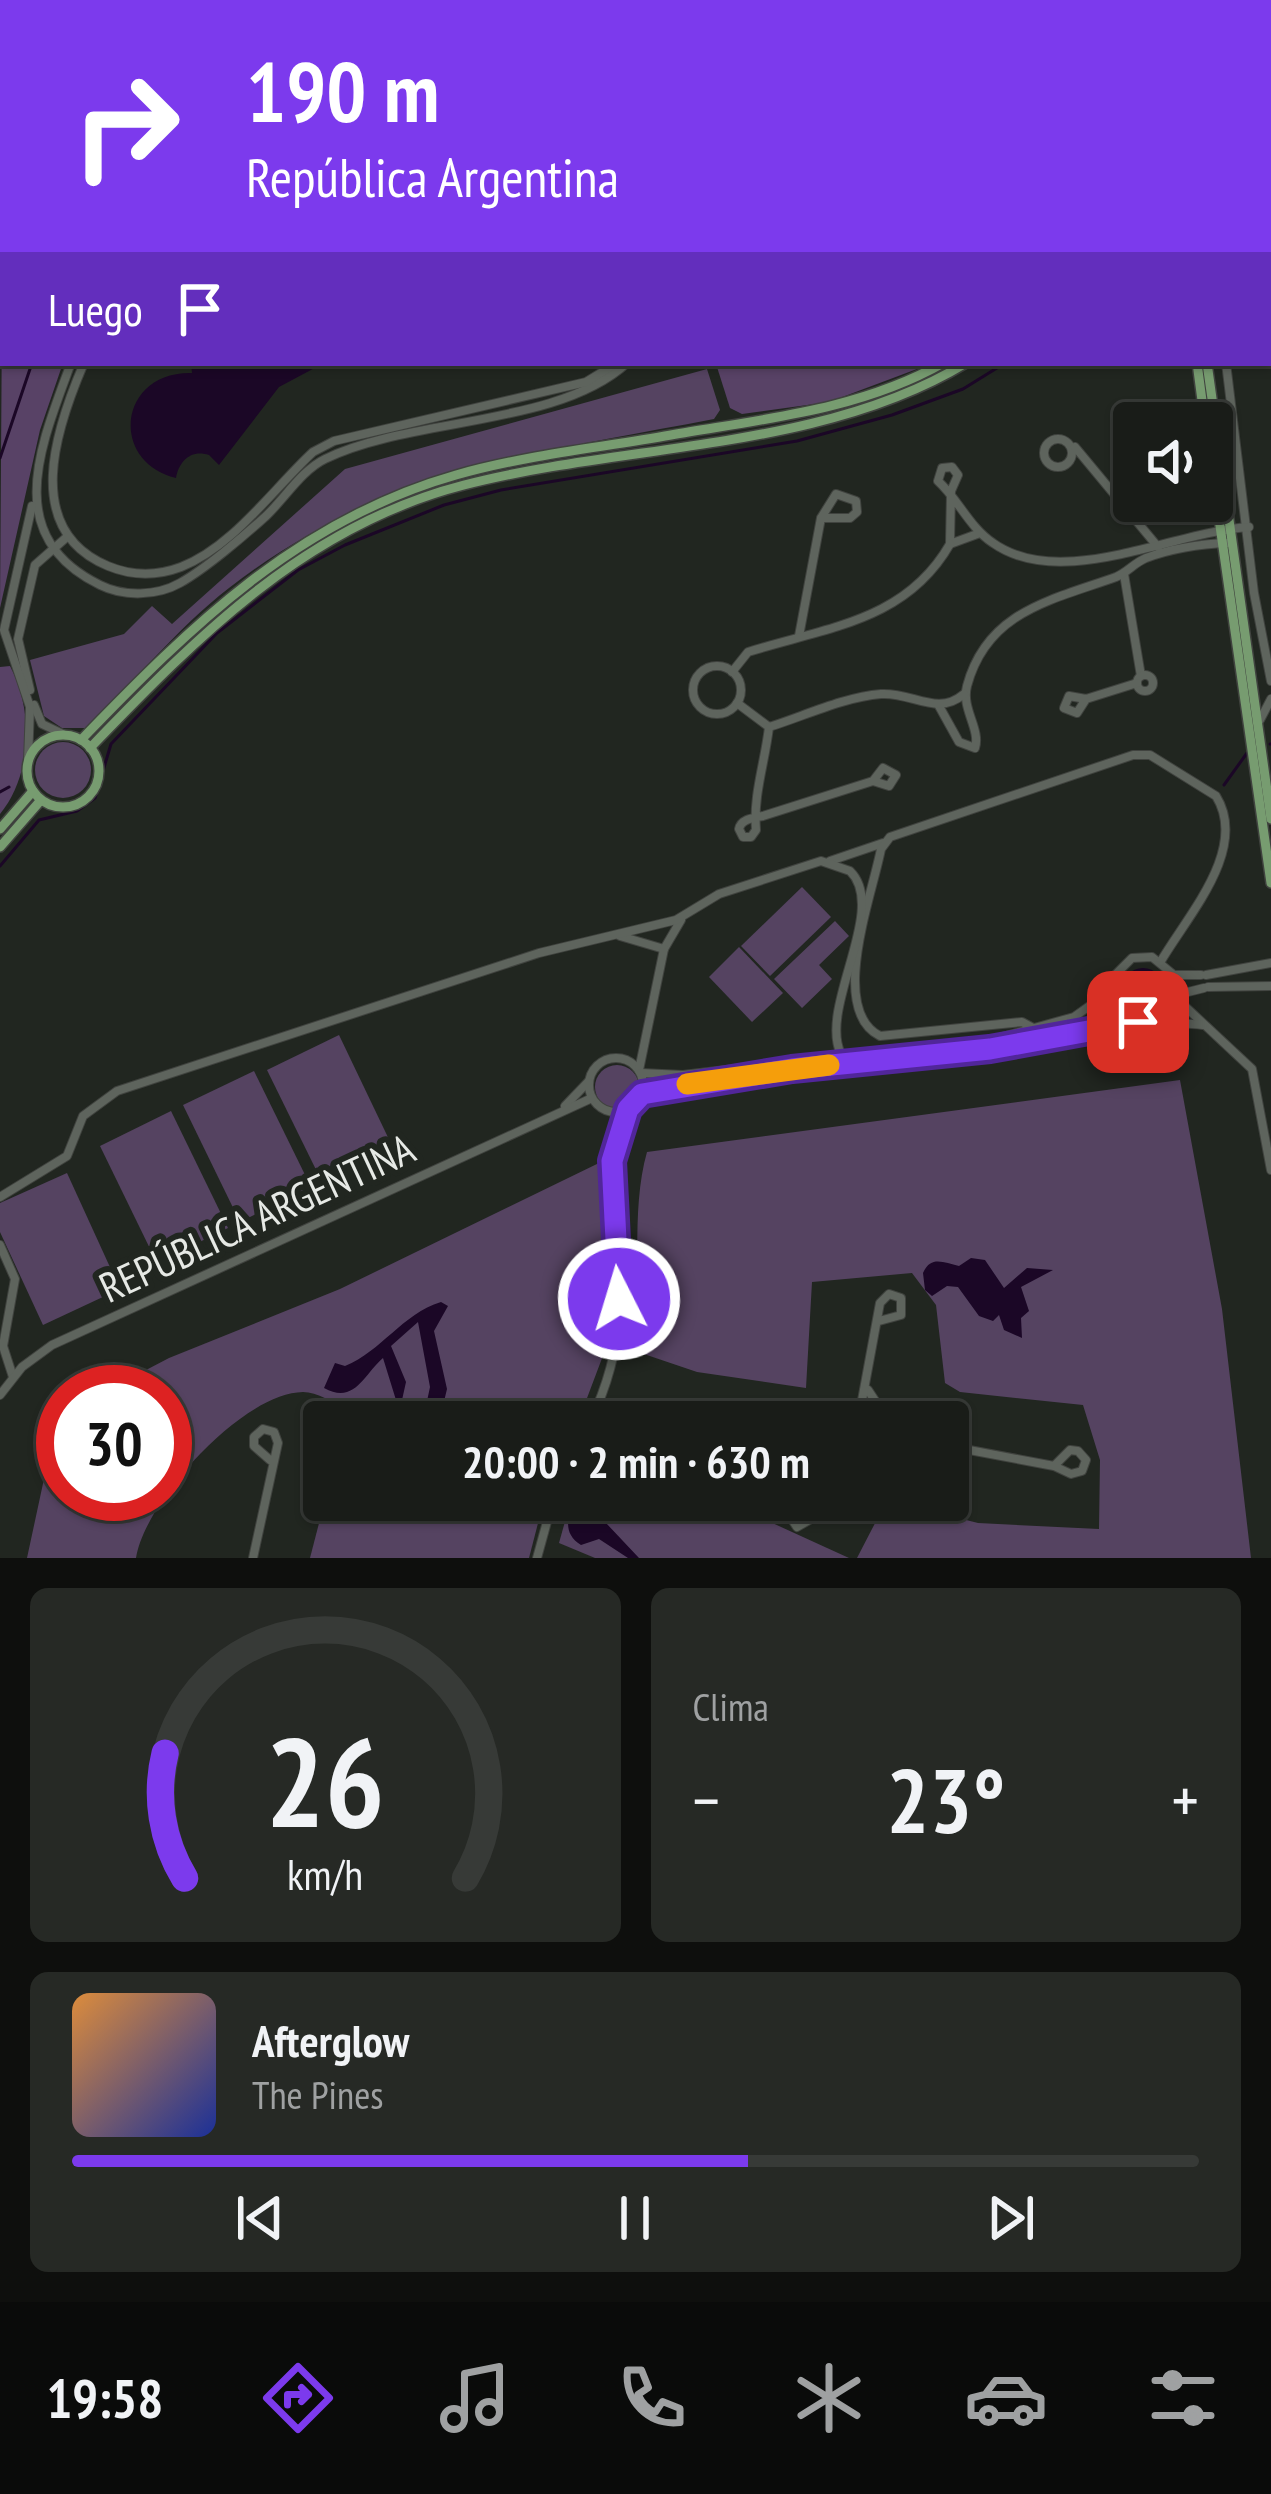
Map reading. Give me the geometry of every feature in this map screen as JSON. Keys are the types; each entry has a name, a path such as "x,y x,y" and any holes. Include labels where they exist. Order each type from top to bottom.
{"main road":[{"path":"86,744 223,599 284,554 355,514 492,466 848,402 936,366"},
{"path":"86,744 231,608 290,563 360,524 439,493 512,474 851,413 959,366"},
{"path":"1197,366 1202,402"},
{"path":"1208,366 1211,402"},
{"path":"1224,522 1271,883"},
{"path":"1227,543 1271,819"},
{"path":"65,735 86,744 99,766 91,794 65,807 37,796 28,761 46,739 65,735"},
{"path":"0,829 37,796"},
{"path":"0,847 37,796"}],"street":[{"path":"28,761 30,707 4,630 70,366"},
{"path":"83,366 52,459 56,511 68,536 102,564 145,574 177,569 206,553 313,452 334,441 586,382 612,366"},
{"path":"33,515 52,549 81,576 126,592 147,593 184,581 265,517 328,457 588,390 623,366"},
{"path":"1227,366 1254,593 1271,681 1252,682"},
{"path":"1075,447 1159,549"},
{"path":"1233,466 1240,464"},
{"path":"732,672 742,655 899,603 926,581 950,544 952,491 980,533 1005,551 1036,562 1227,543"},
{"path":"799,636 821,518 836,494 856,501 854,516 821,518"},
{"path":"33,515 56,511"},
{"path":"939,706 959,742 972,749 978,739 965,693 983,648 1009,620 1037,604 1119,575 1159,549 1225,528 1249,527"},
{"path":"950,544 980,533"},
{"path":"65,735 51,730 37,715 18,639 35,565 68,536"},
{"path":"1135,550 1139,561"},
{"path":"1086,699 1139,679 1119,575 1110,555"},
{"path":"1241,612 1254,563"},
{"path":"126,592 134,585 130,573"},
{"path":"145,574 141,585 147,593"},
{"path":"732,672 705,670 693,694 712,713 737,704"},
{"path":"732,672 741,690 737,704"},
{"path":"769,727 884,694 939,706 965,693"},
{"path":"1258,727 1271,699"},
{"path":"737,704 769,727"},
{"path":"769,727 755,818 873,781"},
{"path":"0,1197 67,1156 83,1116 117,1091 685,914 719,894 885,843 897,833 1142,754 1216,796 1227,831 1223,855 1161,961"},
{"path":"885,843 852,987 863,1023 880,1036 1022,1022 1036,1034"},
{"path":"830,861 858,879 863,896 836,1030 841,1054"},
{"path":"642,1094 640,1072 664,949 685,914"},
{"path":"606,936 640,938 664,949"},
{"path":"1036,1034 1083,1012 1132,958 1161,961 1174,975 1176,997 1256,1077 1271,1170"},
{"path":"1174,975 1271,963"},
{"path":"1235,970 1239,989"},
{"path":"1207,974 1209,988"},
{"path":"1112,980 1115,1007 1138,1022"},
{"path":"1154,1021 1176,997 1209,988 1271,986"},
{"path":"616,1140 609,1112 592,1098 589,1081 593,1069 608,1058 625,1059 640,1072 734,1072 978,1046 1138,1022 1203,1024"},
{"path":"598,1401 609,1371 619,1312 611,1189 616,1140 628,1109 642,1094 734,1072 841,1054 858,1057"},
{"name":"REPÚBLICA ARGENTINA","path":"555,1114 589,1081"},
{"name":"REPÚBLICA ARGENTINA","path":"0,1396 13,1377 52,1345 592,1098"},
{"path":"609,1112 628,1109"},
{"path":"0,1245 15,1279 4,1346 13,1377"},
{"path":"864,1401 879,1321"},
{"path":"867,1389 875,1401"},
{"path":"969,1451 1054,1466"},
{"path":"253,1558 270,1460"},
{"path":"537,1558 548,1521"}],"shaded area":[{"path":"2,366 62,366 40,430 0,608"},
{"path":"191,366 318,366 279,387 219,465 209,455 191,455 176,478 154,469 140,454 132,437 131,418 149,386 168,376 192,373"},
{"path":"925,366 829,402 742,414 730,408 717,367"},
{"path":"707,369 720,410 714,419 460,472 343,517 286,548 229,588 85,728 62,728 44,716 30,660 124,634 152,606 172,624 345,469"},
{"path":"10,666 23,703 26,742 18,781 0,814 0,667"},
{"path":"63,742 83,750 91,770 83,790 63,798 43,790 35,770 43,750"},
{"path":"802,887 831,917 770,976 741,946"},
{"path":"835,921 849,936 819,965 832,979 802,1008 774,979"},
{"path":"739,947 783,993 752,1022 709,977"},
{"path":"1143,968 1158,975 1165,990 1158,1005 1143,1012 1128,1005 1121,990 1128,975"},
{"path":"339,1035 395,1152 324,1186 267,1070"},
{"path":"617,1065 633,1071 639,1087 633,1103 617,1109 601,1103 595,1087 601,1071"},
{"path":"254,1071 311,1187 240,1222 183,1105"},
{"path":"1180,1080 1222,1309 1251,1558 857,1558 876,1521 969,1521 1099,1529 1100,1460 1083,1405 960,1392 945,1383 936,1305 912,1273 812,1282 806,1388 697,1372 635,1351 639,1199 647,1152"},
{"path":"171,1111 228,1228 157,1263 100,1146"},
{"path":"599,1163 607,1345 586,1401 331,1401 303,1392 252,1410 192,1463 192,1365 156,1365 340,1289"},
{"path":"67,1173 120,1289 43,1325 0,1232 0,1203"},
{"path":"971,1258 985,1260 1004,1288 1027,1268 1053,1270 1021,1287 1029,1311 1021,1318 1022,1338 1004,1330 999,1315 993,1321 979,1316 958,1287 947,1286 932,1296 925,1290 923,1273 930,1264 959,1266"},
{"path":"441,1302 448,1306 434,1331 447,1389 444,1401 427,1401 430,1387 418,1322 391,1346 406,1382 402,1400 396,1400 383,1358 351,1390 324,1388 335,1363 345,1366 358,1359"},
{"path":"36,1516 36,1521 150,1521 136,1558 27,1558"},
{"path":"320,1521 539,1521 529,1558 310,1558"},
{"path":"565,1521 768,1521 849,1558 595,1558 559,1543"},
{"path":"569,1521 602,1521 639,1558 628,1558 599,1539 581,1545"}],"waterway":[{"path":"0,458 31,366"},
{"path":"0,866 39,820 77,811 95,798 111,744 217,633 298,570 345,545 444,505 501,490 797,441 963,389 1000,366"},
{"path":"1224,785 1247,753"},
{"path":"0,792 9,787"}],"slow traffic":[{"path":"687,1084 829,1065"}],"route":[{"path":"619,1299 612,1161 628,1109 642,1094 792,1069 990,1049 1138,1022"}]}
